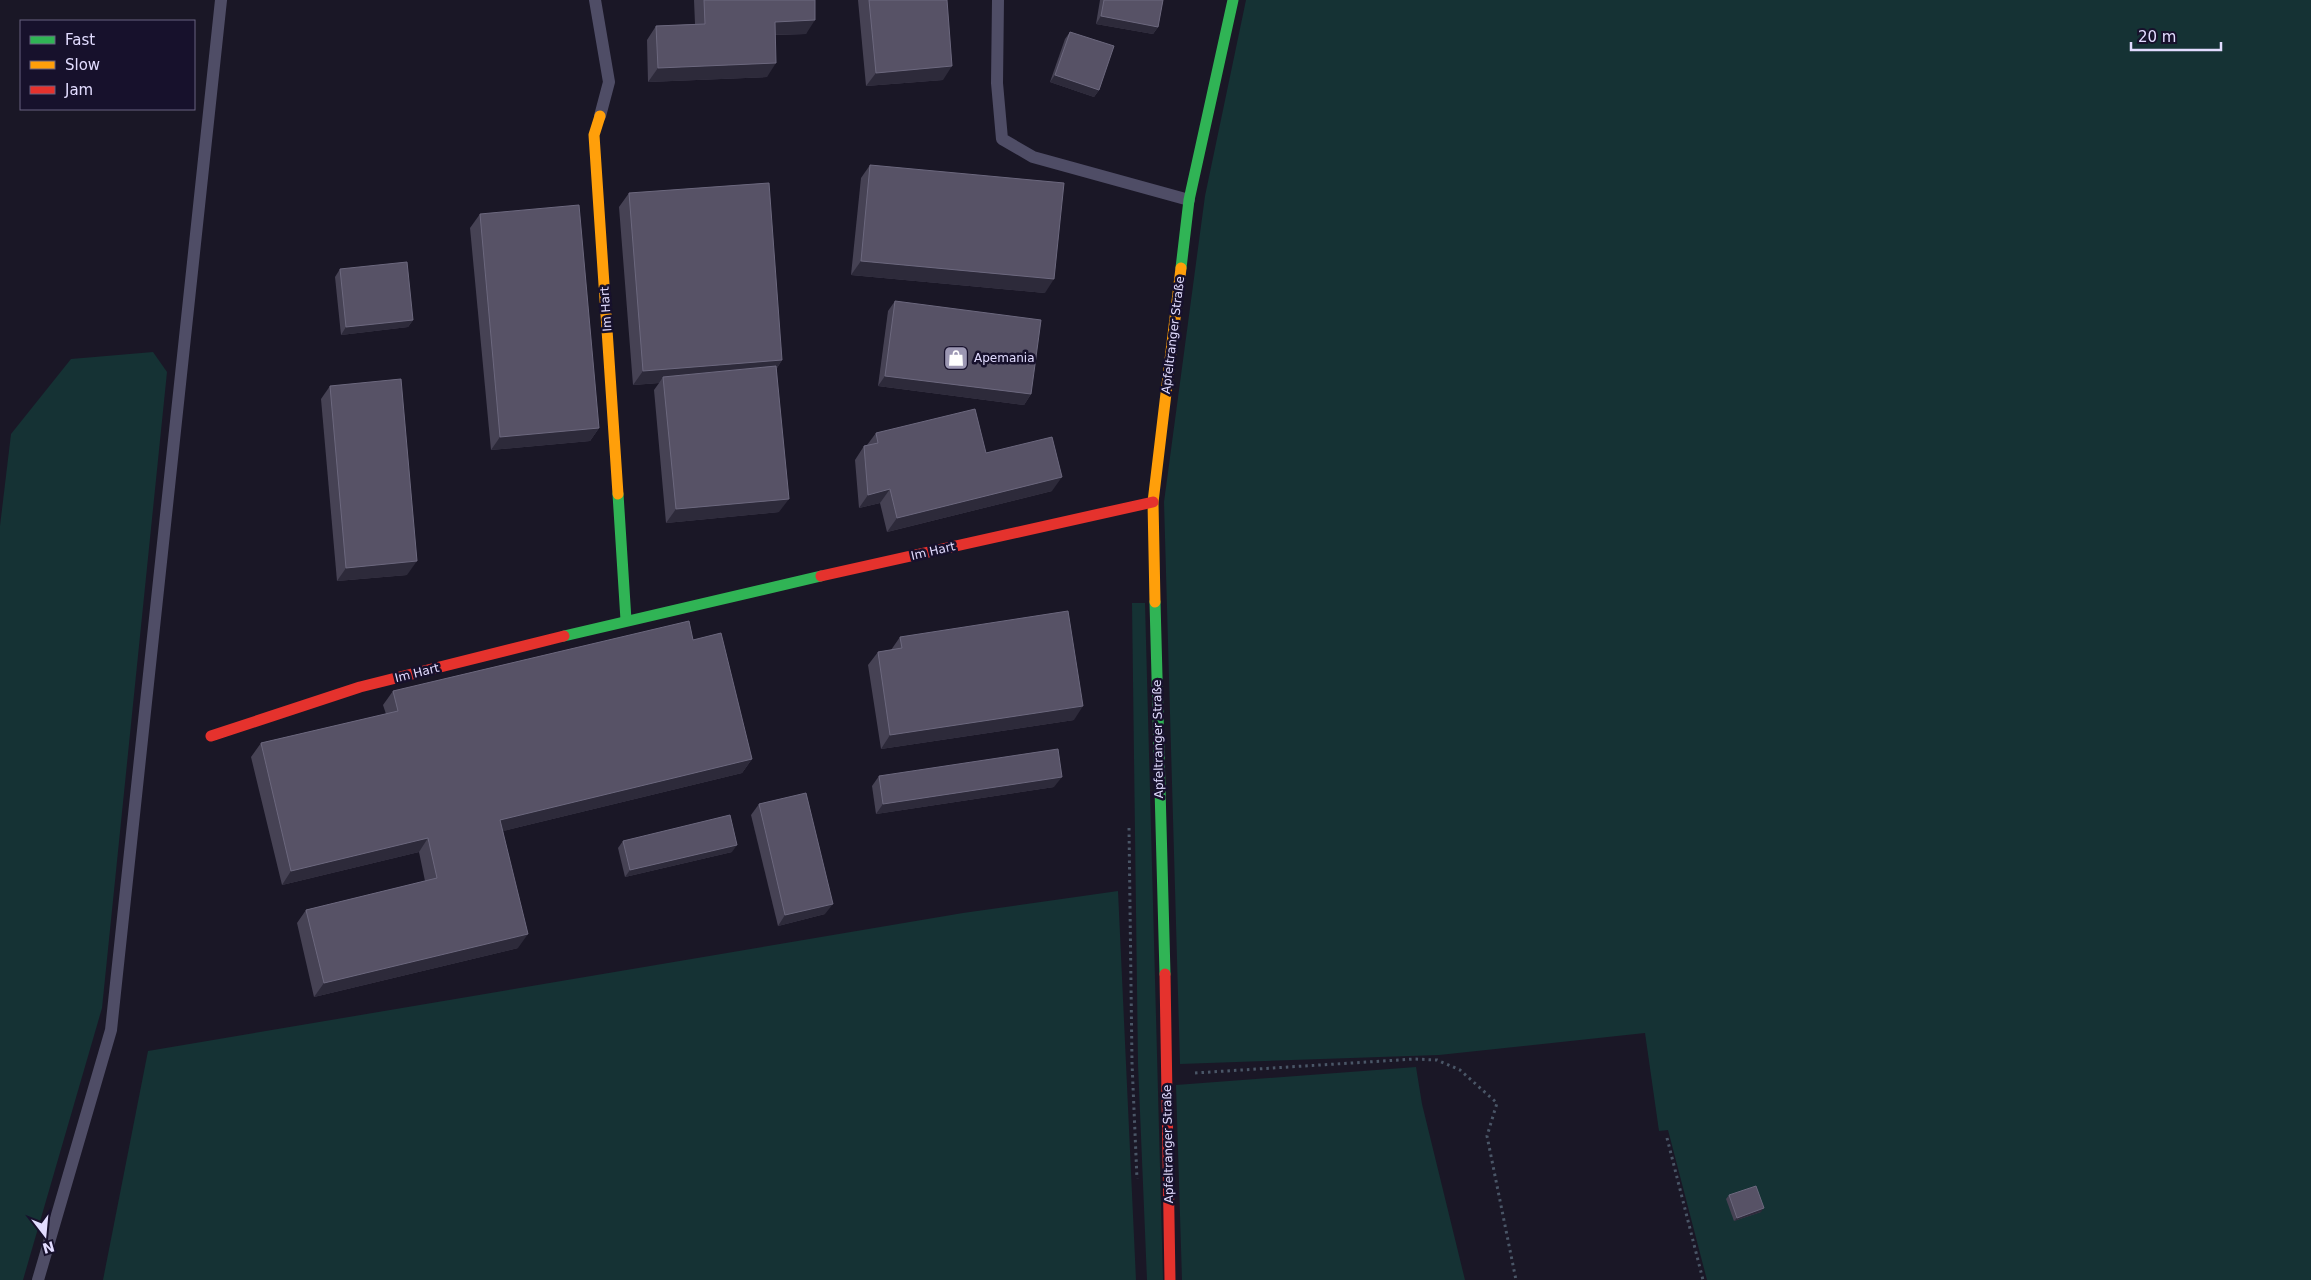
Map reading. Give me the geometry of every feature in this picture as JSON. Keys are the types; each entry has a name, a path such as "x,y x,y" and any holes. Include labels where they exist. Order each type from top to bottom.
{"street":[{"name":"Apfeltranger Straße","path":"1170,1280 1167,1074 1153,502 1189,200 1232,0"},
{"name":"Im Hart","path":"600,116 594,135 626,620"},
{"name":"Im Hart","path":"211,736 360,687 626,620 1153,502"}],"lane":[{"path":"38,1280 111,1030 221,0"},
{"name":"Im Hart","path":"595,0 609,82 600,116"},
{"path":"998,0 997,83 1002,140 1033,157 1189,200"}],"path":[{"path":"1167,1074 1414,1059 1437,1060 1460,1070 1497,1103 1488,1136 1516,1280"},
{"path":"1667,1138 1703,1280"}],"green space":[{"path":"1246,0 2311,0 2311,1280 1707,1280 1668,1130 1659,1131 1645,1033 1439,1055 1180,1064 1164,502 1205,196"},
{"path":"153,352 167,372 102,1008 23,1280 0,1280 0,526 11,434 71,359"},
{"path":"1132,603 1145,603 1163,1280 1147,1280 1138,1064"},
{"path":"1118,891 1136,1280 103,1280 148,1051 963,913"},
{"path":"1416,1067 1422,1104 1465,1280 1182,1280 1176,1085"}],"building":[{"path":"704,0 815,0 815,20 775,22 776,63 658,68 656,26 705,24"},
{"path":"869,0 947,0 952,66 876,73"},
{"path":"1104,0 1163,0 1158,27 1101,16"},
{"path":"1070,32 1114,46 1099,90 1055,75"},
{"path":"870,165 1064,183 1054,279 861,261"},
{"path":"769,183 782,360 643,371 629,193"},
{"path":"579,205 599,428 500,437 480,214"},
{"path":"407,262 413,320 346,327 340,269"},
{"name":"Apemania","path":"895,301 1041,320 1031,394 885,376"},
{"path":"776,366 789,499 676,509 663,377"},
{"path":"401,379 417,561 346,568 330,386"},
{"path":"975,409 986,453 1052,437 1062,477 897,518 890,489 868,495 864,446 878,443 876,433"},
{"path":"1068,611 1083,706 890,735 878,652 902,648 900,637"},
{"path":"689,621 693,640 721,633 752,759 500,820 528,934 324,983 306,910 437,878 428,838 291,871 261,743 398,711 393,691"},
{"path":"1058,749 1062,777 883,804 879,776"},
{"path":"806,793 833,904 785,915 759,804"},
{"path":"730,815 737,845 630,870 623,841"},
{"path":"1756,1186 1764,1208 1737,1218 1729,1195"}],"traffic: fast":[{"path":"1181,268 1189,200 1233,0"},
{"path":"618,494 626,620"},
{"path":"564,636 821,576"},
{"path":"1155,602 1165,974"}],"traffic: slow":[{"path":"600,116 594,135 618,494"},
{"path":"1155,602 1153,502 1181,268"}],"traffic: jam":[{"path":"821,576 1153,502"},
{"path":"211,736 360,687 564,636"},
{"path":"1165,974 1170,1280"}],"place":[{"name":"Apemania","path":"956,358"}]}
